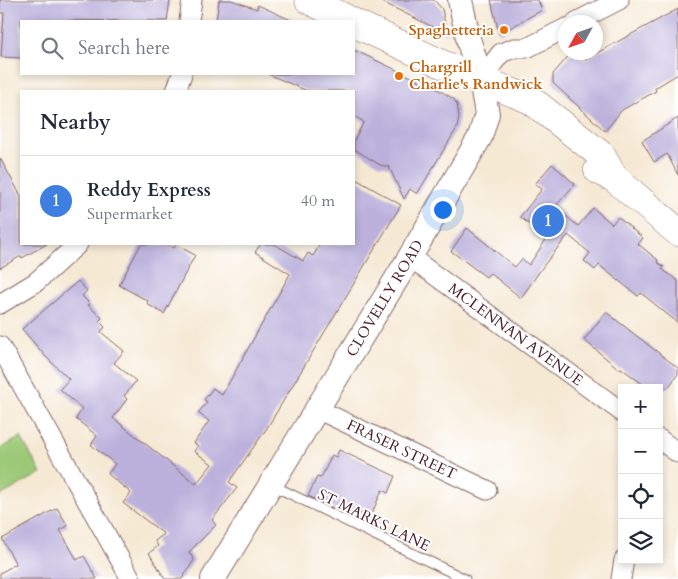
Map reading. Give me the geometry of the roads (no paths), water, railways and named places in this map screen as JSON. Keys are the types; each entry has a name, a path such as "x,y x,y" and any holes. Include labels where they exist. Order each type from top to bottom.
{"main road":[{"path":"309,0 348,20"},
{"path":"355,23 442,64 481,79 590,166 614,178 678,232"}],"street":[{"path":"189,20 192,0"},
{"name":"CLOVELLY ROAD","path":"213,579 410,258 480,137 487,114 481,79 469,42 460,0"},
{"path":"589,15 618,0"},
{"path":"481,79 501,53 514,48 527,48 558,32"},
{"path":"176,90 182,75"},
{"path":"0,304 36,282 77,245"},
{"name":"MCLENNAN AVENUE","path":"410,258 618,409"},
{"path":"0,346 131,579"},
{"name":"FRASER STREET","path":"317,409 487,490"},
{"path":"663,442 678,453"},
{"path":"621,579 623,564"}],"lane":[{"name":"ST MARKS LANE","path":"270,485 465,579"}],"place":[{"name":"Spaghetteria","path":"504,30"},
{"name":"Chargrill Charlie's Randwick","path":"399,76"},
{"name":"Reddy Express","path":"548,221"}]}
